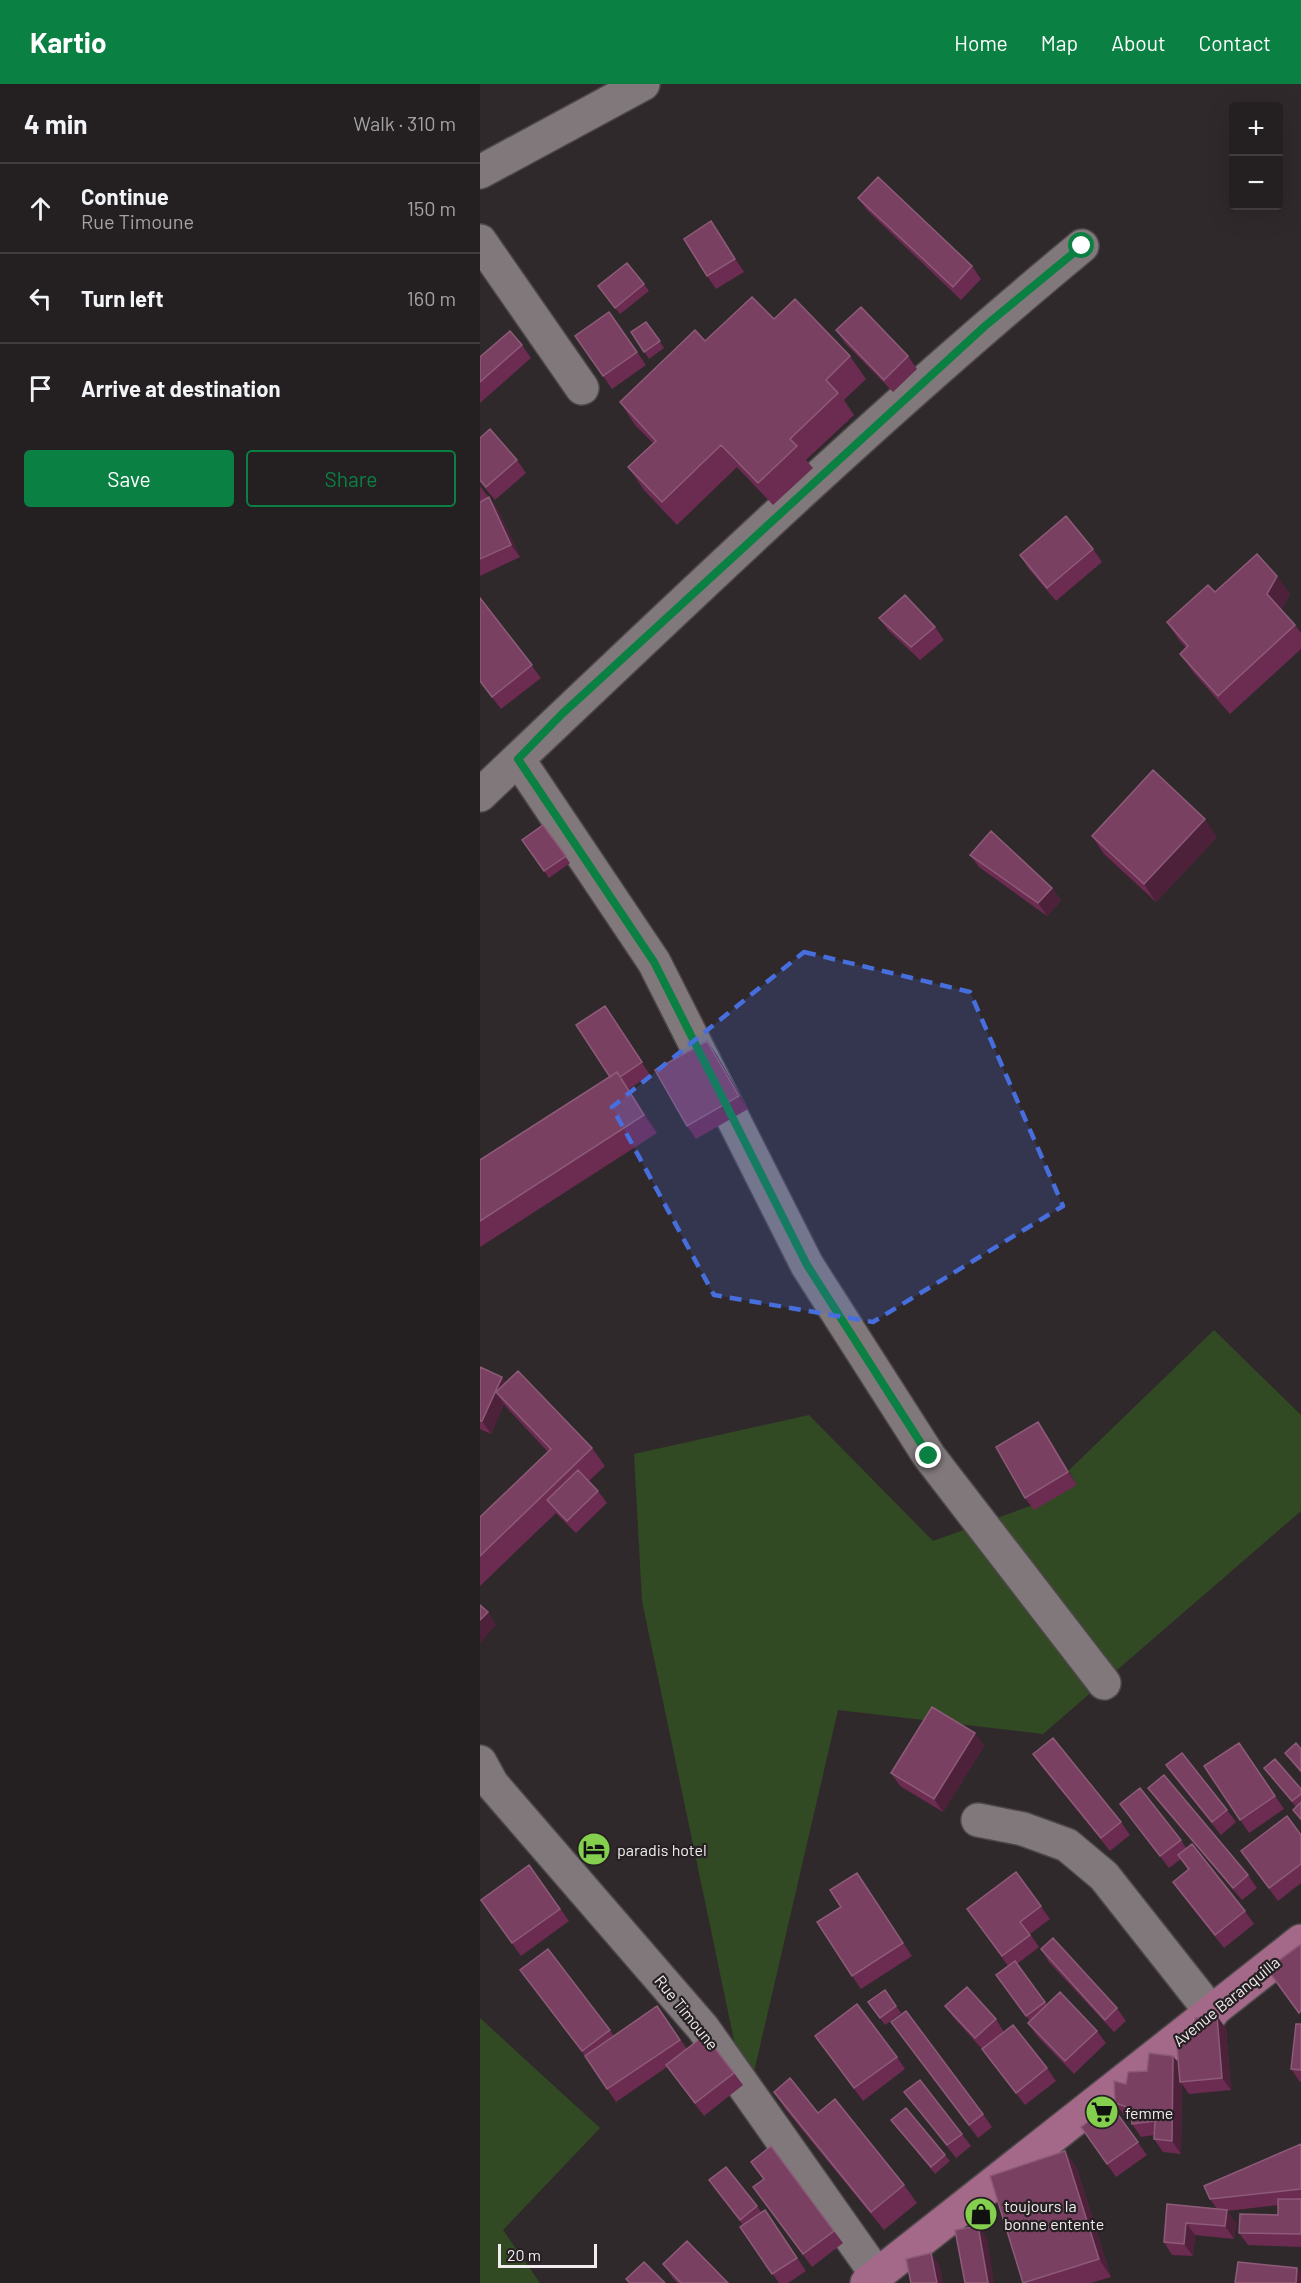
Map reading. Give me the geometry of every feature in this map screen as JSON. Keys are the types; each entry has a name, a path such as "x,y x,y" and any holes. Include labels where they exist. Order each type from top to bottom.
{"main road":[{"name":"Avenue Baranquilla","path":"872,2279 1301,1941"}],"street":[{"path":"480,172 643,84"},
{"path":"480,241 582,388"},
{"path":"480,795 562,714 985,326 1082,246"},
{"path":"518,759 654,962 813,1275 929,1456 1104,1683"},
{"name":"Rue Timoune","path":"480,1762 492,1784 703,2028 872,2279"},
{"path":"978,1820 1023,1829 1067,1845 1104,1876 1212,2013"}],"highlighted area":[{"path":"804,952 970,992 1063,1206 873,1322 714,1295 612,1107"}],"green space":[{"path":"1214,1330 1301,1415 1301,1511 1043,1734 838,1710 747,2102 642,1601 634,1454 809,1415 933,1541 1033,1505"},
{"path":"480,2018 600,2128 503,2230 540,2283 480,2283"}],"building":[{"path":"878,177 972,266 953,287 858,198"},
{"path":"711,221 735,259 707,276 684,239"},
{"path":"627,263 644,284 615,308 598,286"},
{"path":"752,297 774,319 795,299 850,356 826,380 838,393 790,439 797,446 758,483 721,445 662,502 628,467 656,441 620,402 695,330 705,341"},
{"path":"861,307 908,356 884,380 836,330"},
{"path":"609,312 637,352 603,376 575,336"},
{"path":"646,322 660,341 644,352 631,332"},
{"path":"510,331 522,345 480,382 480,357"},
{"path":"490,429 517,460 486,487 480,480 480,438"},
{"path":"489,497 511,545 480,559 480,502"},
{"path":"1066,516 1093,549 1047,588 1020,555"},
{"path":"1257,554 1277,576 1267,594 1295,625 1218,696 1180,654 1188,646 1167,622 1208,585 1215,592"},
{"path":"905,595 935,627 911,647 879,618"},
{"path":"480,598 532,665 492,697 480,681"},
{"path":"1153,770 1205,819 1144,884 1092,836"},
{"path":"543,825 566,856 544,871 522,840"},
{"path":"991,831 1052,888 1038,903 970,855"},
{"path":"605,1006 642,1062 620,1077 617,1072 610,1077 576,1025"},
{"path":"707,1041 739,1096 687,1126 655,1070"},
{"path":"617,1072 644,1115 480,1221 480,1160"},
{"path":"480,1367 502,1377 482,1421 480,1421"},
{"path":"518,1371 592,1448 480,1556 480,1517 551,1449 496,1392"},
{"path":"1038,1422 1068,1472 1025,1498 996,1447"},
{"path":"578,1470 598,1491 567,1521 547,1500"},
{"path":"480,1605 488,1612 480,1620"},
{"path":"932,1707 975,1733 934,1799 891,1773"},
{"path":"1053,1738 1121,1822 1101,1838 1033,1754"},
{"path":"1239,1743 1275,1796 1240,1820 1204,1766"},
{"path":"1296,1743 1301,1749 1301,1771 1285,1753"},
{"path":"1182,1753 1227,1810 1212,1822 1166,1765"},
{"path":"1275,1759 1301,1789 1301,1794 1292,1801 1264,1768"},
{"path":"1164,1775 1248,1875 1233,1888 1148,1788"},
{"path":"1140,1788 1181,1840 1160,1856 1120,1804"},
{"path":"1301,1802 1301,1819 1293,1810"},
{"path":"1287,1816 1301,1835 1301,1864 1269,1888 1241,1851"},
{"path":"1192,1844 1245,1911 1215,1935 1173,1882 1189,1869 1178,1855"},
{"path":"529,1865 560,1909 512,1943 481,1900"},
{"path":"1016,1872 1041,1906 1020,1922 1030,1935 1002,1956 967,1909"},
{"path":"857,1873 903,1943 852,1976 817,1922 841,1907 830,1890"},
{"path":"1053,1938 1117,2008 1105,2020 1041,1949"},
{"path":"1301,1944 1301,2011 1299,2013 1267,1969"},
{"path":"548,1949 610,2030 582,2051 520,1970"},
{"path":"1015,1961 1045,2002 1026,2016 996,1975"},
{"path":"967,1987 996,2019 975,2038 945,2006"},
{"path":"885,1990 896,2006 880,2018 868,2002"},
{"path":"1060,1992 1097,2031 1065,2061 1028,2023"},
{"path":"857,2004 897,2057 854,2088 815,2036"},
{"path":"657,2006 680,2040 607,2089 585,2056"},
{"path":"906,2011 983,2114 969,2125 891,2022"},
{"path":"1217,2016 1222,2078 1180,2082 1176,2035 1196,2033 1195,2018"},
{"path":"1296,2024 1301,2024 1301,2070 1291,2069"},
{"path":"1013,2025 1047,2068 1016,2093 982,2049"},
{"path":"705,2035 734,2073 695,2103 666,2065"},
{"path":"1149,2053 1173,2056 1172,2141 1154,2139 1155,2121 1132,2124 1130,2108 1115,2103 1114,2081 1126,2084 1128,2072 1147,2071"},
{"path":"790,2078 818,2113 835,2099 904,2185 871,2212 774,2092"},
{"path":"920,2080 962,2134 947,2145 904,2092"},
{"path":"1111,2105 1138,2142 1107,2164 1081,2127"},
{"path":"906,2108 945,2155 931,2167 891,2120"},
{"path":"1301,2144 1301,2189 1210,2199 1204,2186"},
{"path":"771,2146 834,2231 803,2254 753,2187 764,2179 751,2162"},
{"path":"1065,2151 1099,2259 1023,2283 990,2176"},
{"path":"726,2167 757,2206 740,2220 709,2180"},
{"path":"1278,2199 1301,2199 1301,2234 1239,2233 1240,2214 1278,2215"},
{"path":"1167,2204 1227,2210 1225,2226 1186,2223 1184,2244 1164,2242"},
{"path":"765,2210 797,2258 772,2274 740,2227"},
{"path":"978,2226 988,2283 965,2283 955,2230"},
{"path":"687,2241 728,2283 681,2283 663,2264"},
{"path":"931,2253 937,2283 911,2283 906,2259"},
{"path":"644,2262 665,2283 630,2283 626,2279"},
{"path":"1238,2262 1297,2268 1296,2283 1235,2283"}],"place":[{"name":"paradis hotel","path":"594,1849"},
{"name":"femme","path":"1102,2112"},
{"name":"toujours la bonne entente","path":"981,2214"}],"route":[{"path":"929,1456 807,1265 654,962 518,759 562,714 985,326 1082,246"}]}
